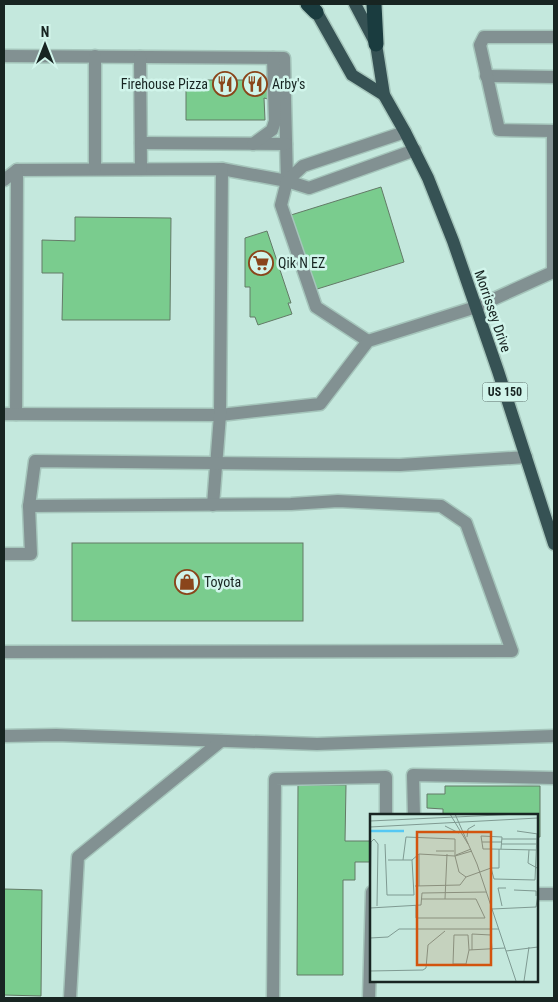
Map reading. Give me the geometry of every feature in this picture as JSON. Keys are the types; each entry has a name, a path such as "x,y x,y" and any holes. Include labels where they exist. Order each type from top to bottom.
{"highway":[{"path":"374,4 376,44"}],"main road":[{"name":"Morrissey Drive","path":"355,4 376,44 384,95 415,150 438,200 476,307 554,544"},
{"name":"Morrissey Drive","path":"312,6 352,75 384,95"}],"lane":[{"path":"17,170 10,414 220,416 320,404 368,342 476,307 554,274 554,131 499,130 480,45 484,37 554,37"},
{"path":"4,56 284,58 287,181 281,205 316,307 368,342"},
{"path":"95,56 95,169"},
{"path":"140,57 141,169"},
{"path":"253,144 272,130 275,121 273,58"},
{"path":"486,76 554,77"},
{"path":"287,181 304,166 405,132"},
{"path":"141,143 286,144"},
{"path":"4,180 17,170 222,169 287,181 310,188 415,150"},
{"path":"213,505 220,416 222,169"},
{"path":"4,554 31,554 30,506 35,461 400,465 526,457"},
{"path":"4,652 512,651 466,523 441,506 338,501 291,504 30,506"},
{"path":"4,736 56,735 317,744 554,736"},
{"path":"70,998 78,857 221,741"},
{"path":"414,814 414,775 554,778"},
{"path":"273,998 275,780 386,777 386,814"},
{"path":"538,894 554,894"},
{"path":"370,982 370,998"}],"building":[{"path":"186,80 265,80 265,89 268,89 268,99 264,98 265,120 186,120"},
{"name":"Qik N EZ","path":"381,187 404,262 314,290 291,215"},
{"path":"75,217 171,218 170,320 62,320 63,273 42,273 42,240 75,241"},
{"name":"Qik N EZ","path":"267,231 291,303 288,303 292,314 258,325 255,317 250,317 250,287 245,287 245,238"},
{"name":"Toyota","path":"72,543 303,543 303,621 72,621"},
{"path":"298,785 346,785 345,841 370,841 370,862 355,862 355,880 343,880 343,975 297,975"},
{"path":"445,786 540,786 540,837 538,837 538,814 443,814 443,809 427,808 427,794 445,794"},
{"path":"4,889 42,890 41,996 4,995"}],"place":[{"name":"Firehouse Pizza","path":"225,84"},
{"name":"Arby's","path":"255,84"},
{"name":"Qik N EZ","path":"261,263"},
{"name":"Toyota","path":"187,582"}]}
